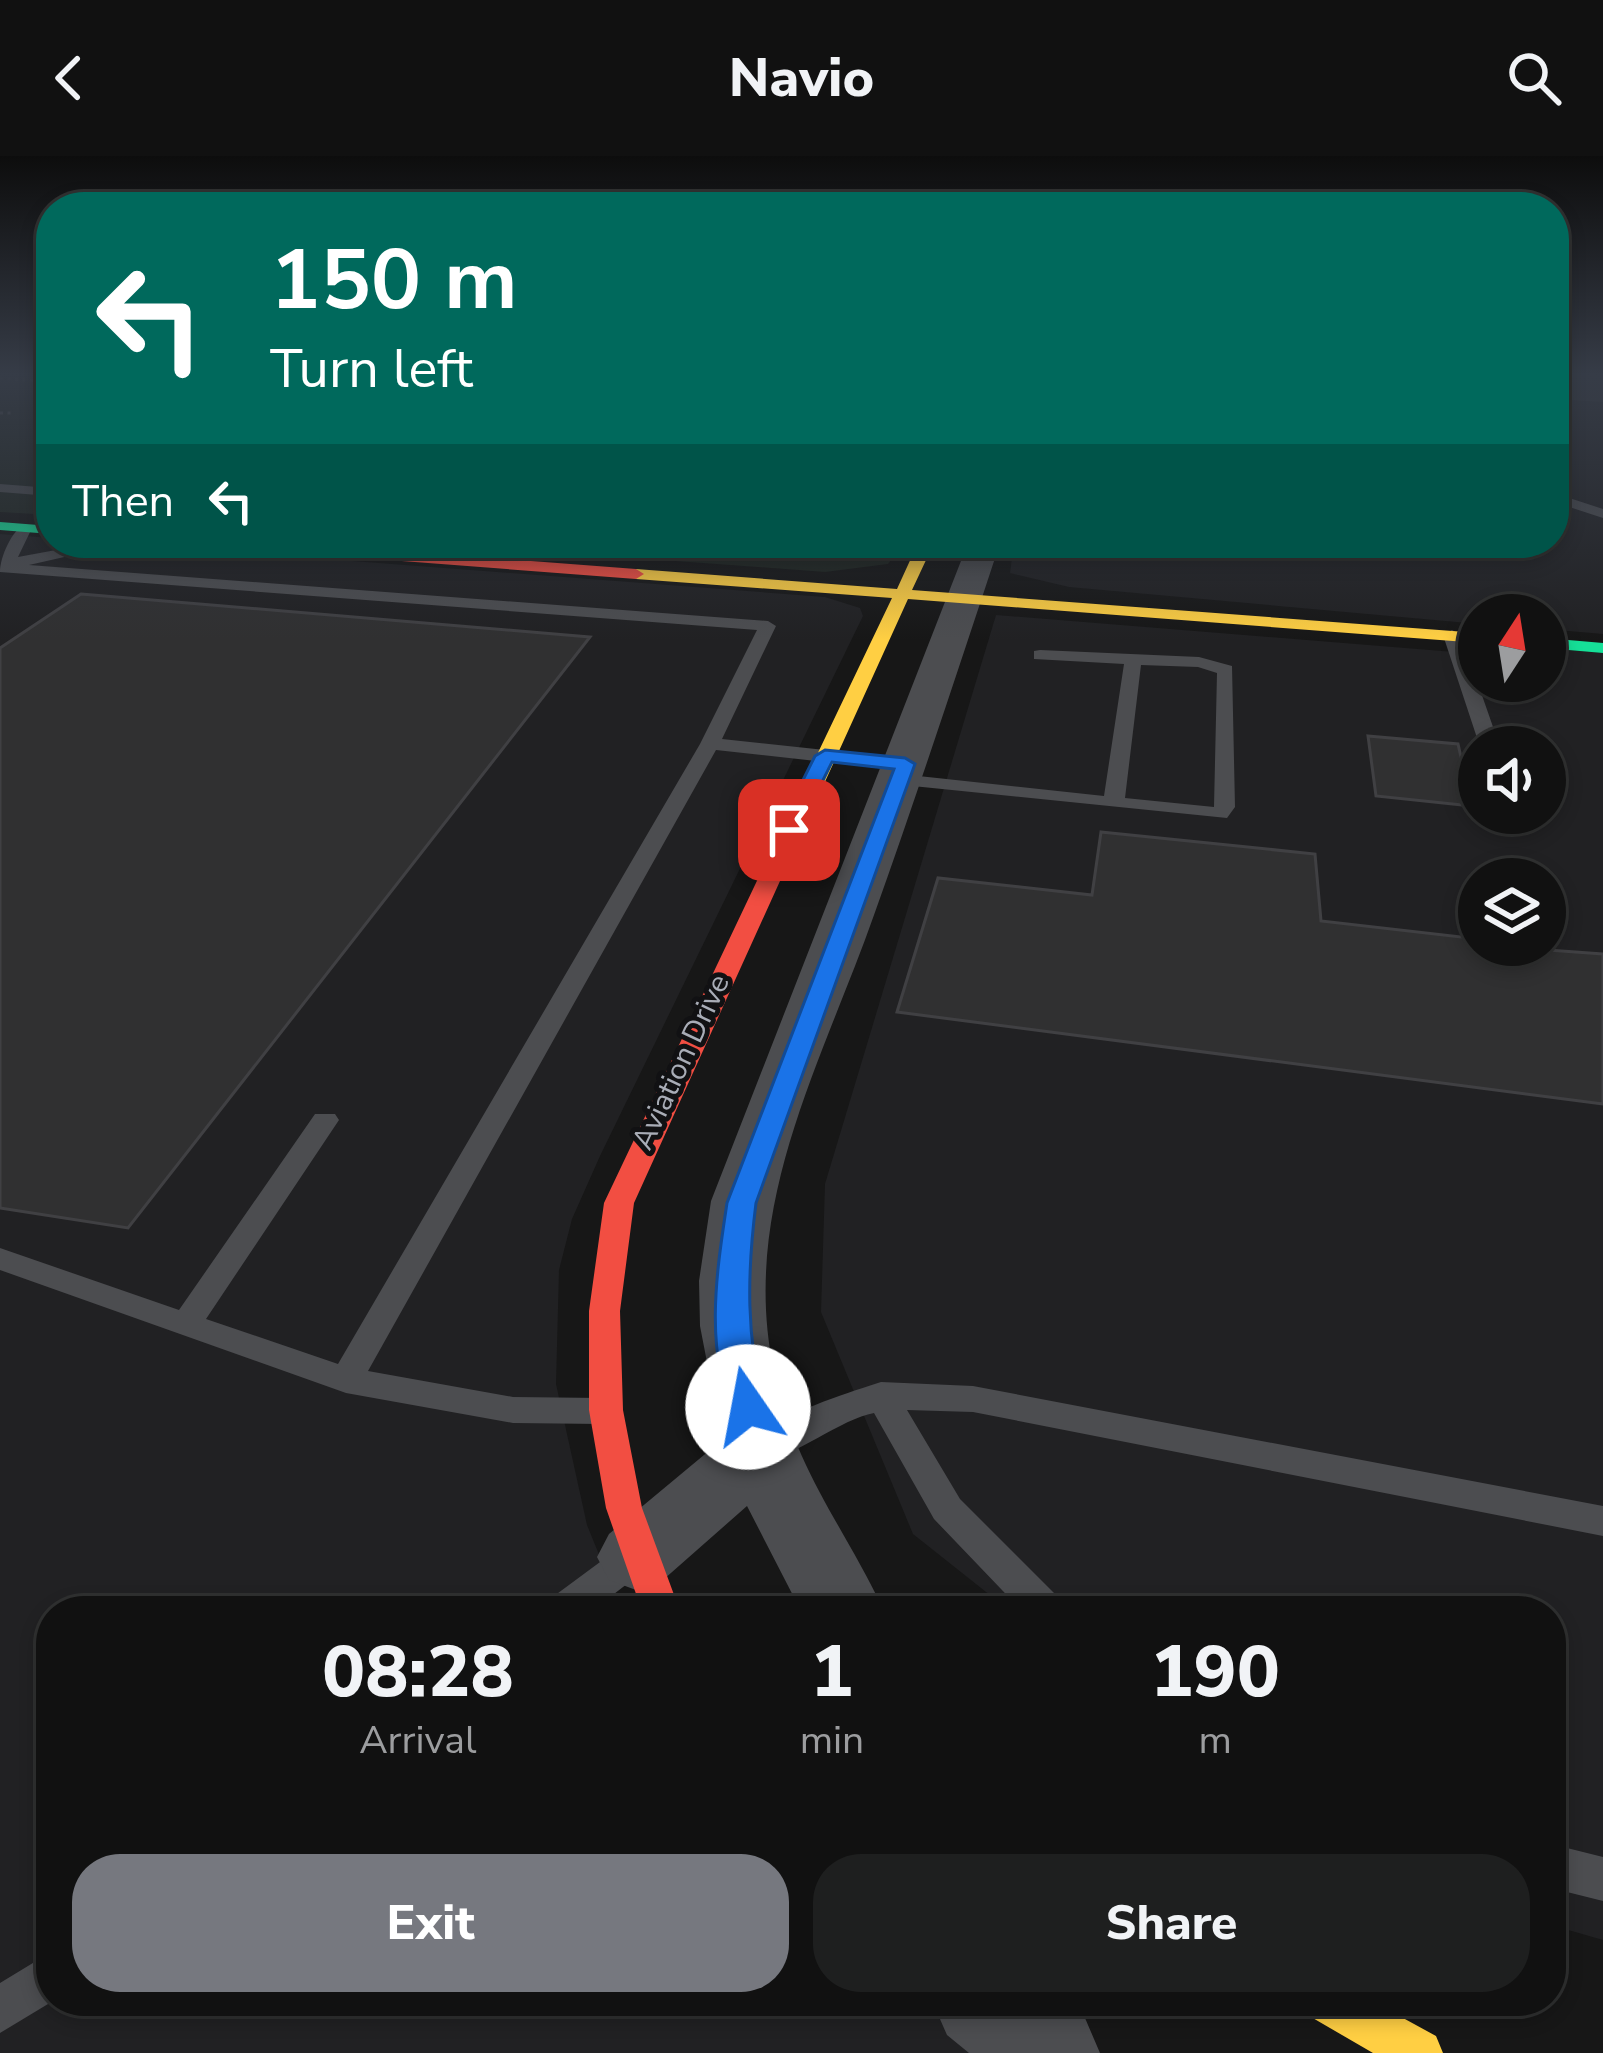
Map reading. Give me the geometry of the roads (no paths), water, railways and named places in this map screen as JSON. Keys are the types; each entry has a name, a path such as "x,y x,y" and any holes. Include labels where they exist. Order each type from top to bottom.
{"street":[{"path":"436,558 1458,635"},
{"name":"Aviation Drive","path":"648,1584 607,1454 596,1360 601,1284 619,1203 918,558"},
{"path":"834,1596 804,1551 759,1452 736,1361 731,1278 742,1203 979,558"},
{"path":"1566,645 1603,648"},
{"path":"825,756 903,772"},
{"path":"648,1584 759,1452"},
{"path":"1001,2016 1050,2053"},
{"path":"1354,2016 1419,2053"}],"lane":[{"path":"0,488 36,491"},
{"path":"1569,502 1603,514"},
{"path":"3,566 26,528"},
{"path":"3,566 43,558"},
{"path":"3,566 768,626 710,744 346,1380"},
{"path":"903,772 1220,814 1226,808 1226,670 1199,662 1040,655"},
{"path":"1114,800 1133,660"},
{"path":"710,744 825,756"},
{"path":"186,1324 326,1120"},
{"path":"0,1259 346,1380 513,1410 602,1411"},
{"path":"759,1452 833,1408 881,1395 973,1400 1603,1521"},
{"path":"881,1395 947,1509 1032,1596"},
{"path":"610,1596 648,1584"},
{"path":"1566,1870 1603,1880"},
{"path":"0,2010 36,1985"}]}
